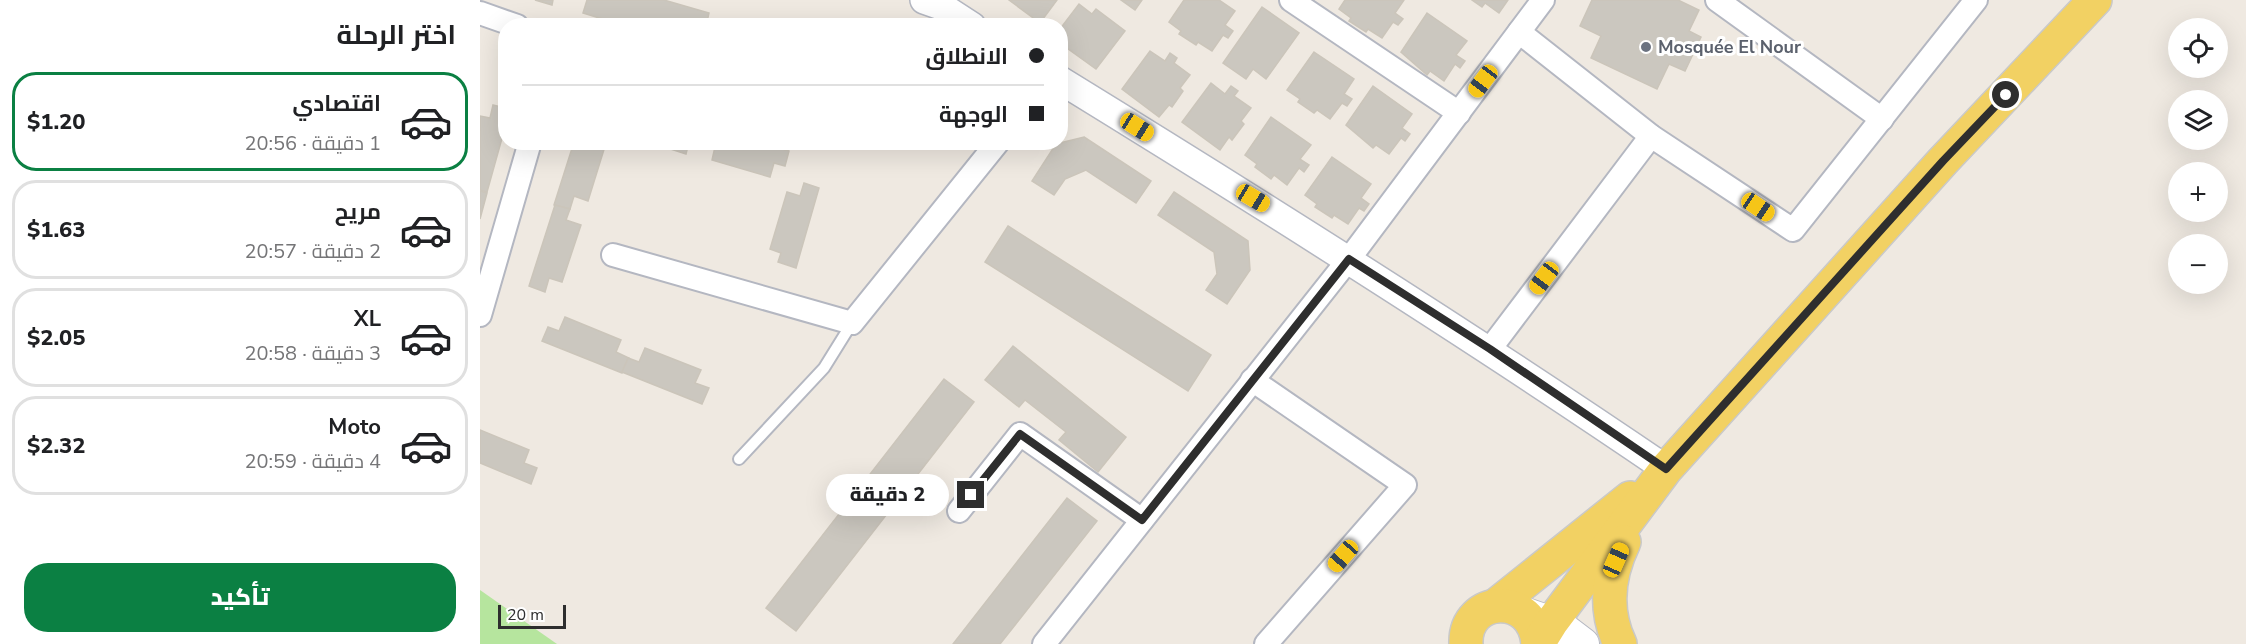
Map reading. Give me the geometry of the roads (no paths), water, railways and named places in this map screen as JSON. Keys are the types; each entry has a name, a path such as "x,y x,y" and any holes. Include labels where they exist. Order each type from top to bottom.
{"main road":[{"path":"1529,626 1666,469 1943,161 2095,0"},
{"path":"1529,626 1666,469"},
{"path":"1620,644 1612,625 1609,604 1613,571 1623,543 1666,469"},
{"path":"1463,639 1473,619 1563,628 1583,644"}],"street":[{"path":"1291,0 1459,113"},
{"path":"1044,644 1349,259 1544,0"},
{"path":"1717,0 1746,8 1882,119"},
{"path":"1519,32 1651,136 1793,230 1976,0"},
{"path":"937,2 960,18"},
{"path":"480,12 498,19"},
{"path":"1068,85 1490,349 1666,469"},
{"path":"1490,349 1651,136"},
{"path":"480,315 528,150"},
{"path":"613,255 852,323 992,150"},
{"path":"1252,380 1405,485 1266,644"},
{"path":"959,511 1020,434 1142,520"}],"lane":[{"path":"740,459 824,368 852,323"}],"place":[{"name":"Mosquée El Nour","path":"1646,47"}]}
